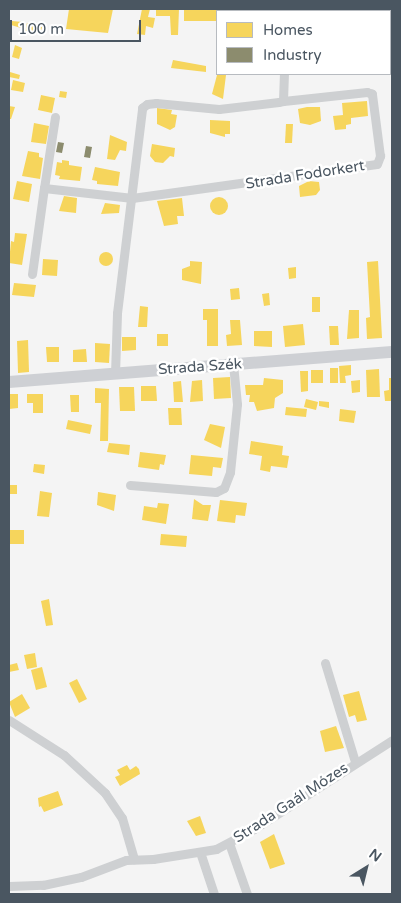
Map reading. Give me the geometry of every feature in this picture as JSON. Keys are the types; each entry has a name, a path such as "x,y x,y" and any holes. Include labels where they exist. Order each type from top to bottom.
{"street":[{"path":"283,101 284,75"},
{"name":"Strada Fodorkert","path":"44,188 132,198 377,164 380,156 372,94 359,92 219,109 147,104 140,116 132,198 117,313 115,374"},
{"path":"32,274 55,117"},
{"name":"Strada Szék","path":"9,382 392,352"},
{"path":"130,485 216,492 224,488 230,472 238,404 234,364"},
{"path":"325,663 355,762"},
{"path":"9,720 64,755 105,793 122,818 134,859"},
{"name":"Strada Gaál Mózes","path":"9,886 43,885 134,859 200,852 229,843 392,740"},
{"path":"229,843 247,894"},
{"path":"200,852 214,894"}],"building: Homes":[{"path":"69,9 113,9 108,33 66,29"},
{"path":"142,9 150,9 148,17 155,18 153,28 146,26 145,35 137,34"},
{"path":"156,9 179,9 178,35 171,35 170,16 156,16"},
{"path":"184,9 232,9 216,10 216,21 184,21"},
{"path":"248,9 269,9 269,10"},
{"path":"12,21 23,22 21,28 11,25"},
{"path":"27,23 42,27 40,34 25,31"},
{"path":"15,45 22,48 19,59 12,57"},
{"path":"173,60 206,66 206,72 171,68"},
{"path":"10,72 20,75 19,79 9,77"},
{"path":"217,75 226,75 223,99 212,94"},
{"path":"13,80 25,83 23,92 11,90"},
{"path":"60,91 67,92 66,98 59,97"},
{"path":"41,95 55,98 52,113 38,110"},
{"path":"367,101 368,116 351,118 351,124 346,125 346,129 335,130 333,116 343,115 342,103"},
{"path":"9,106 15,107 11,119 9,119"},
{"path":"320,107 321,121 310,125 300,123 298,109"},
{"path":"157,108 172,110 171,114 177,115 175,127 170,130 157,124"},
{"path":"210,120 230,121 230,134 225,134 225,137 210,133"},
{"path":"34,123 49,126 46,144 31,142"},
{"path":"286,124 293,124 292,143 285,143"},
{"path":"110,135 127,142 126,151 120,150 115,160 107,159"},
{"path":"152,144 175,148 174,157 170,156 163,163 155,162 150,156"},
{"path":"28,151 39,153 39,157 43,158 40,179 22,176"},
{"path":"62,160 69,161 69,165 82,167 80,181 59,179 60,176 55,175 57,162 62,163"},
{"path":"95,167 120,172 118,186 97,184 97,181 92,180"},
{"path":"17,181 32,184 29,202 13,199"},
{"path":"309,181 319,182 320,190 316,195 300,197 299,186"},
{"path":"64,196 77,198 76,213 59,211"},
{"path":"219,197 225,200 228,206 225,212 219,215 213,212 210,206 213,200"},
{"path":"182,198 184,216 177,216 178,224 164,226 157,201"},
{"path":"105,203 120,205 119,213 101,214"},
{"path":"15,233 27,234 22,265 9,263 11,241 14,242"},
{"path":"103,252 109,252 113,259 109,266 103,266 99,262 99,256"},
{"path":"43,259 58,260 57,276 42,275"},
{"path":"190,261 202,262 201,284 182,280 182,269 190,266"},
{"path":"378,261 382,338 367,339 366,318 370,317 367,262"},
{"path":"296,267 296,278 289,279 288,268"},
{"path":"14,283 36,285 34,297 12,295"},
{"path":"239,288 240,299 231,300 230,289"},
{"path":"269,293 270,305 264,306 262,294"},
{"path":"312,297 320,297 320,312 312,312"},
{"path":"140,306 148,307 147,327 138,327"},
{"path":"203,309 218,309 218,346 207,346 207,320 203,320"},
{"path":"349,310 359,310 359,338 347,339"},
{"path":"230,320 240,320 242,345 227,346 226,335 231,334"},
{"path":"303,324 305,345 285,347 283,326"},
{"path":"329,326 338,326 339,345 330,345"},
{"path":"254,331 272,331 272,347 254,346"},
{"path":"157,334 168,334 168,346 157,346"},
{"path":"122,337 136,337 136,350 122,351"},
{"path":"28,340 29,372 18,373 17,341"},
{"path":"95,343 110,344 109,363 95,362"},
{"path":"46,347 59,347 59,362 47,362"},
{"path":"86,349 87,362 73,362 73,350"},
{"path":"351,365 351,375 345,376 346,383 340,383 339,366"},
{"path":"330,368 338,368 338,383 330,383"},
{"path":"379,369 380,397 367,397 366,370"},
{"path":"311,370 323,370 323,383 311,383"},
{"path":"300,371 308,371 308,391 301,392"},
{"path":"230,377 231,398 214,399 213,378"},
{"path":"264,378 283,380 283,393 275,398 274,408 257,411 254,402 249,402 250,395 246,395 245,385 263,385"},
{"path":"389,378 392,378 392,401 385,401 384,391 389,390"},
{"path":"202,380 203,401 190,402 192,381"},
{"path":"360,380 360,392 352,393 351,381"},
{"path":"181,381 183,402 174,402 173,382"},
{"path":"141,386 156,386 157,401 141,401"},
{"path":"119,387 134,387 135,411 120,411"},
{"path":"95,388 109,389 108,441 100,441 101,403 95,403"},
{"path":"9,394 18,394 18,408 9,409"},
{"path":"27,394 43,394 43,413 33,413 33,403 27,403"},
{"path":"70,395 79,395 79,412 71,412"},
{"path":"306,399 318,402 316,410 304,407"},
{"path":"319,401 329,402 329,408 319,406"},
{"path":"286,407 307,409 306,417 285,415"},
{"path":"168,408 181,408 182,425 169,425"},
{"path":"340,409 356,411 354,423 339,421"},
{"path":"68,420 92,425 90,434 66,429"},
{"path":"210,424 225,427 221,448 204,440"},
{"path":"251,441 283,446 282,455 289,456 287,468 271,466 270,472 260,470 262,456 249,454"},
{"path":"109,443 130,445 129,455 107,452"},
{"path":"140,452 166,455 164,465 160,464 159,470 138,467"},
{"path":"191,455 223,458 221,468 213,467 212,476 189,474"},
{"path":"34,464 45,465 44,474 33,472"},
{"path":"9,485 17,485 17,494 9,494"},
{"path":"40,491 52,493 49,517 37,516"},
{"path":"98,492 116,495 114,511 97,505"},
{"path":"194,499 203,505 211,505 208,521 192,519"},
{"path":"220,500 247,503 245,516 236,515 235,523 217,521"},
{"path":"158,503 169,504 166,524 142,520 144,506 157,508"},
{"path":"10,530 24,530 24,544 10,544"},
{"path":"161,534 187,536 186,547 160,545"},
{"path":"49,599 53,625 46,626 41,601"},
{"path":"35,653 37,667 27,669 24,655"},
{"path":"17,663 19,670 9,672 9,665"},
{"path":"42,667 47,687 36,690 31,670"},
{"path":"77,679 87,699 79,703 69,683"},
{"path":"359,691 367,720 357,722 355,715 349,717 343,695"},
{"path":"22,694 30,708 15,717 9,702"},
{"path":"336,726 344,748 325,752 320,731"},
{"path":"127,765 130,770 136,766 140,774 120,786 115,777 120,775 117,770"},
{"path":"58,791 63,805 44,812 41,806 39,807 38,798"},
{"path":"200,816 206,833 196,836 187,821"},
{"path":"274,834 285,864 270,869 260,842"}],"building: Industry":[{"path":"58,142 64,143 62,153 56,152"},
{"path":"86,146 92,147 90,158 84,157"}]}
